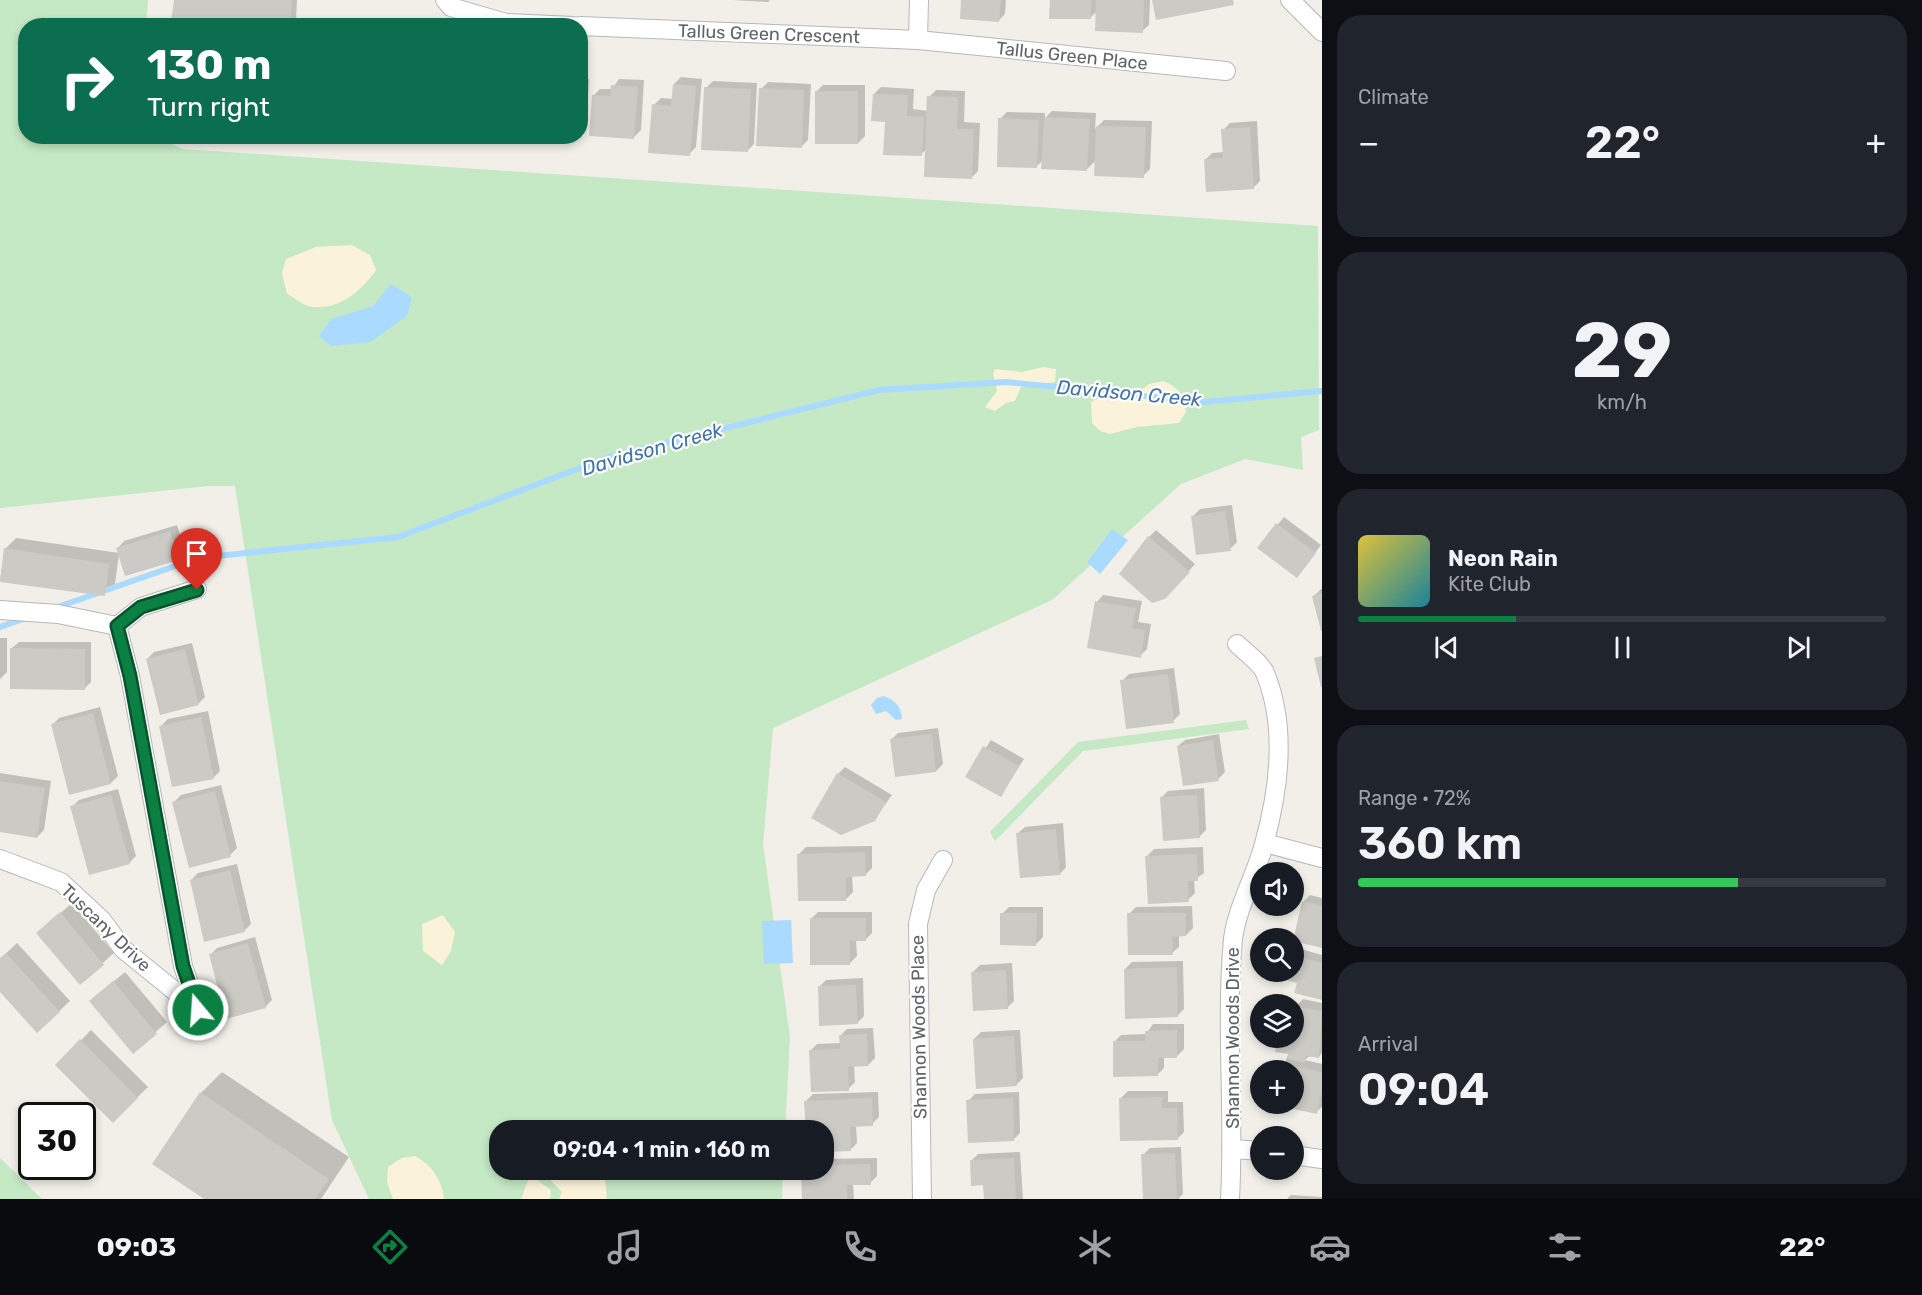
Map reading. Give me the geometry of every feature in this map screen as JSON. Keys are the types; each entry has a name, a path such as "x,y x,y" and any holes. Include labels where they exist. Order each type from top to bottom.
{"street":[{"path":"445,0 451,7 489,18"},
{"path":"918,40 919,0"},
{"path":"1290,0 1322,32"},
{"name":"Tallus Green Crescent","path":"588,26 918,40"},
{"name":"Tallus Green Place","path":"918,40 1226,71"},
{"path":"0,610 58,614 117,626 141,607 197,590"},
{"name":"Tuscany Drive","path":"0,859 61,882 102,920 123,949 198,1010 183,966 130,676 117,626"},
{"name":"Shannon Woods Drive","path":"1230,1199 1233,1149 1230,998 1233,936 1264,843 1279,761 1277,718 1265,671 1237,644"},
{"path":"1264,843 1322,858"},
{"name":"Shannon Woods Place","path":"922,1199 918,924 926,890 943,860"},
{"path":"1233,1149 1250,1150"},
{"path":"1304,1157 1322,1159"}],"green space":[{"path":"0,0 148,0 147,18 18,18 18,144 172,144 183,149 1318,226 1319,430 1301,437 1303,470 1245,459 1181,484 1052,600 773,728 763,844 790,1037 786,1120 489,1120 489,1180 783,1180 782,1199 369,1199 332,1120 235,486 208,486 0,508"},
{"path":"1246,720 1249,729 1083,751 995,841 990,832 1078,742"},
{"path":"0,1158 18,1176 18,1180 23,1180 42,1199 0,1199"}],"sand":[{"path":"352,245 370,255 376,270 356,292 338,303 318,307 305,305 287,294 282,273 286,259 316,247"},
{"path":"1043,367 1056,369 1055,382 1021,387 1015,401 1006,403 995,411 985,407 997,391 993,374 995,369 1022,372"},
{"path":"1163,381 1177,389 1184,401 1186,412 1179,423 1137,427 1110,434 1100,431 1092,423 1091,402 1114,393 1140,391 1149,384"},
{"path":"443,915 455,932 451,951 442,965 423,951 422,924"},
{"path":"415,1156 435,1174 444,1199 393,1199 387,1182 388,1167 402,1158"},
{"path":"528,1180 537,1180 551,1190 550,1199 521,1199"},
{"path":"605,1180 607,1199 559,1199 562,1192 551,1181"}],"water":[{"path":"391,284 412,297 407,316 370,342 331,346 319,336 331,319 373,306"},
{"path":"1112,529 1128,540 1100,574 1087,562"},
{"path":"883,696 897,704 902,719 896,720 886,711 876,714 871,705 877,698"},
{"path":"791,920 793,963 764,964 762,921"}],"building":[{"path":"174,0 292,0 291,18 171,18"},
{"path":"961,0 1001,0 999,22 960,19"},
{"path":"1050,0 1091,0 1091,19 1049,19"},
{"path":"1096,0 1144,0 1143,33 1095,31"},
{"path":"1152,0 1233,0 1234,5 1156,20"},
{"path":"673,84 696,86 690,156 648,153 652,104 671,106"},
{"path":"611,85 638,87 634,139 589,136 592,95 610,96"},
{"path":"704,87 751,89 748,152 701,150"},
{"path":"759,88 804,90 802,148 756,146"},
{"path":"815,91 858,91 858,144 815,144"},
{"path":"873,94 908,95 907,116 924,117 922,156 883,155 885,122 871,121"},
{"path":"927,96 958,97 957,129 974,129 972,179 924,177"},
{"path":"1044,117 1090,119 1087,171 1041,169"},
{"path":"998,118 1039,120 1037,168 997,167"},
{"path":"1096,126 1146,127 1144,178 1094,176"},
{"path":"1250,127 1254,189 1206,192 1204,159 1223,158 1221,129"},
{"path":"1225,511 1231,551 1196,555 1191,516"},
{"path":"1276,523 1316,553 1297,578 1257,548"},
{"path":"170,531 179,560 125,576 116,548"},
{"path":"1148,536 1190,572 1165,599 1152,603 1119,574"},
{"path":"4,548 109,564 105,596 0,582"},
{"path":"1322,593 1322,631 1321,631 1312,596"},
{"path":"1095,601 1136,608 1132,628 1145,630 1141,658 1087,648"},
{"path":"10,648 85,649 85,690 10,689"},
{"path":"185,649 199,705 160,715 146,659"},
{"path":"1322,656 1322,687 1321,687 1314,658"},
{"path":"1168,674 1174,723 1126,729 1120,680"},
{"path":"93,713 111,784 69,795 51,724"},
{"path":"201,717 214,779 172,787 159,726"},
{"path":"932,734 936,772 895,777 890,739"},
{"path":"1213,740 1219,781 1183,786 1177,746"},
{"path":"983,746 1019,766 1001,797 965,777"},
{"path":"837,773 886,802 875,821 841,835 811,818"},
{"path":"0,781 45,788 37,838 0,832"},
{"path":"215,791 231,857 189,868 172,802"},
{"path":"111,795 130,864 89,875 70,806"},
{"path":"1197,795 1200,838 1163,841 1160,797"},
{"path":"1056,829 1060,875 1020,878 1016,833"},
{"path":"865,852 866,876 846,877 846,901 798,901 797,854"},
{"path":"1197,854 1198,881 1188,881 1189,902 1148,904 1145,856"},
{"path":"230,870 245,932 204,942 190,880"},
{"path":"1304,902 1322,906 1322,948 1304,944 1304,928 1296,928 1299,916 1304,916"},
{"path":"60,912 104,965 80,985 36,933"},
{"path":"1000,913 1037,913 1036,946 1000,945"},
{"path":"1127,913 1186,913 1186,936 1172,937 1173,955 1128,955"},
{"path":"810,918 866,918 866,941 850,941 850,965 810,965"},
{"path":"248,943 266,1008 226,1019 209,954"},
{"path":"6,953 60,1012 37,1033 0,992 0,958"},
{"path":"1304,958 1322,963 1322,1000 1294,993 1297,983 1294,982 1304,982"},
{"path":"1177,967 1178,1017 1125,1019 1124,969"},
{"path":"1006,970 1008,1009 973,1011 971,972"},
{"path":"113,981 157,1034 133,1054 89,1001"},
{"path":"856,985 858,1024 819,1026 818,986"},
{"path":"1304,1008 1322,1011 1319,1058 1306,1056 1305,1063 1304,1060 1287,1059 1288,1054 1275,1052 1276,1048 1304,1048"},
{"path":"1177,1030 1177,1058 1158,1058 1158,1076 1113,1077 1113,1041 1145,1041 1145,1031"},
{"path":"867,1034 868,1066 848,1067 849,1091 811,1092 809,1050 840,1049 839,1035"},
{"path":"1014,1036 1017,1086 976,1089 973,1039"},
{"path":"80,1039 138,1098 113,1123 96,1106 96,1102 92,1102 55,1065"},
{"path":"1304,1068 1322,1072 1322,1089 1317,1114 1304,1111"},
{"path":"200,1092 329,1179 315,1199 204,1199 152,1164"},
{"path":"1162,1097 1162,1108 1177,1108 1178,1140 1120,1141 1119,1098"},
{"path":"872,1098 873,1126 850,1127 851,1151 834,1152 834,1120 805,1120 804,1101"},
{"path":"1013,1098 1014,1141 968,1143 966,1100"},
{"path":"1175,1153 1177,1199 1143,1199 1141,1154"},
{"path":"1014,1158 1016,1199 984,1199 983,1185 971,1186 970,1160"},
{"path":"870,1164 871,1185 847,1185 847,1199 802,1199 801,1180 834,1180 834,1165"}],"waterway":[{"name":"Davidson Creek","path":"55,608 198,558 398,537 609,457 879,390 1006,382 1204,402 1322,391"},
{"name":"Davidson Creek","path":"0,627 26,618"}],"route":[{"path":"197,590 141,607 117,626 130,676 183,966 198,1010"}]}
